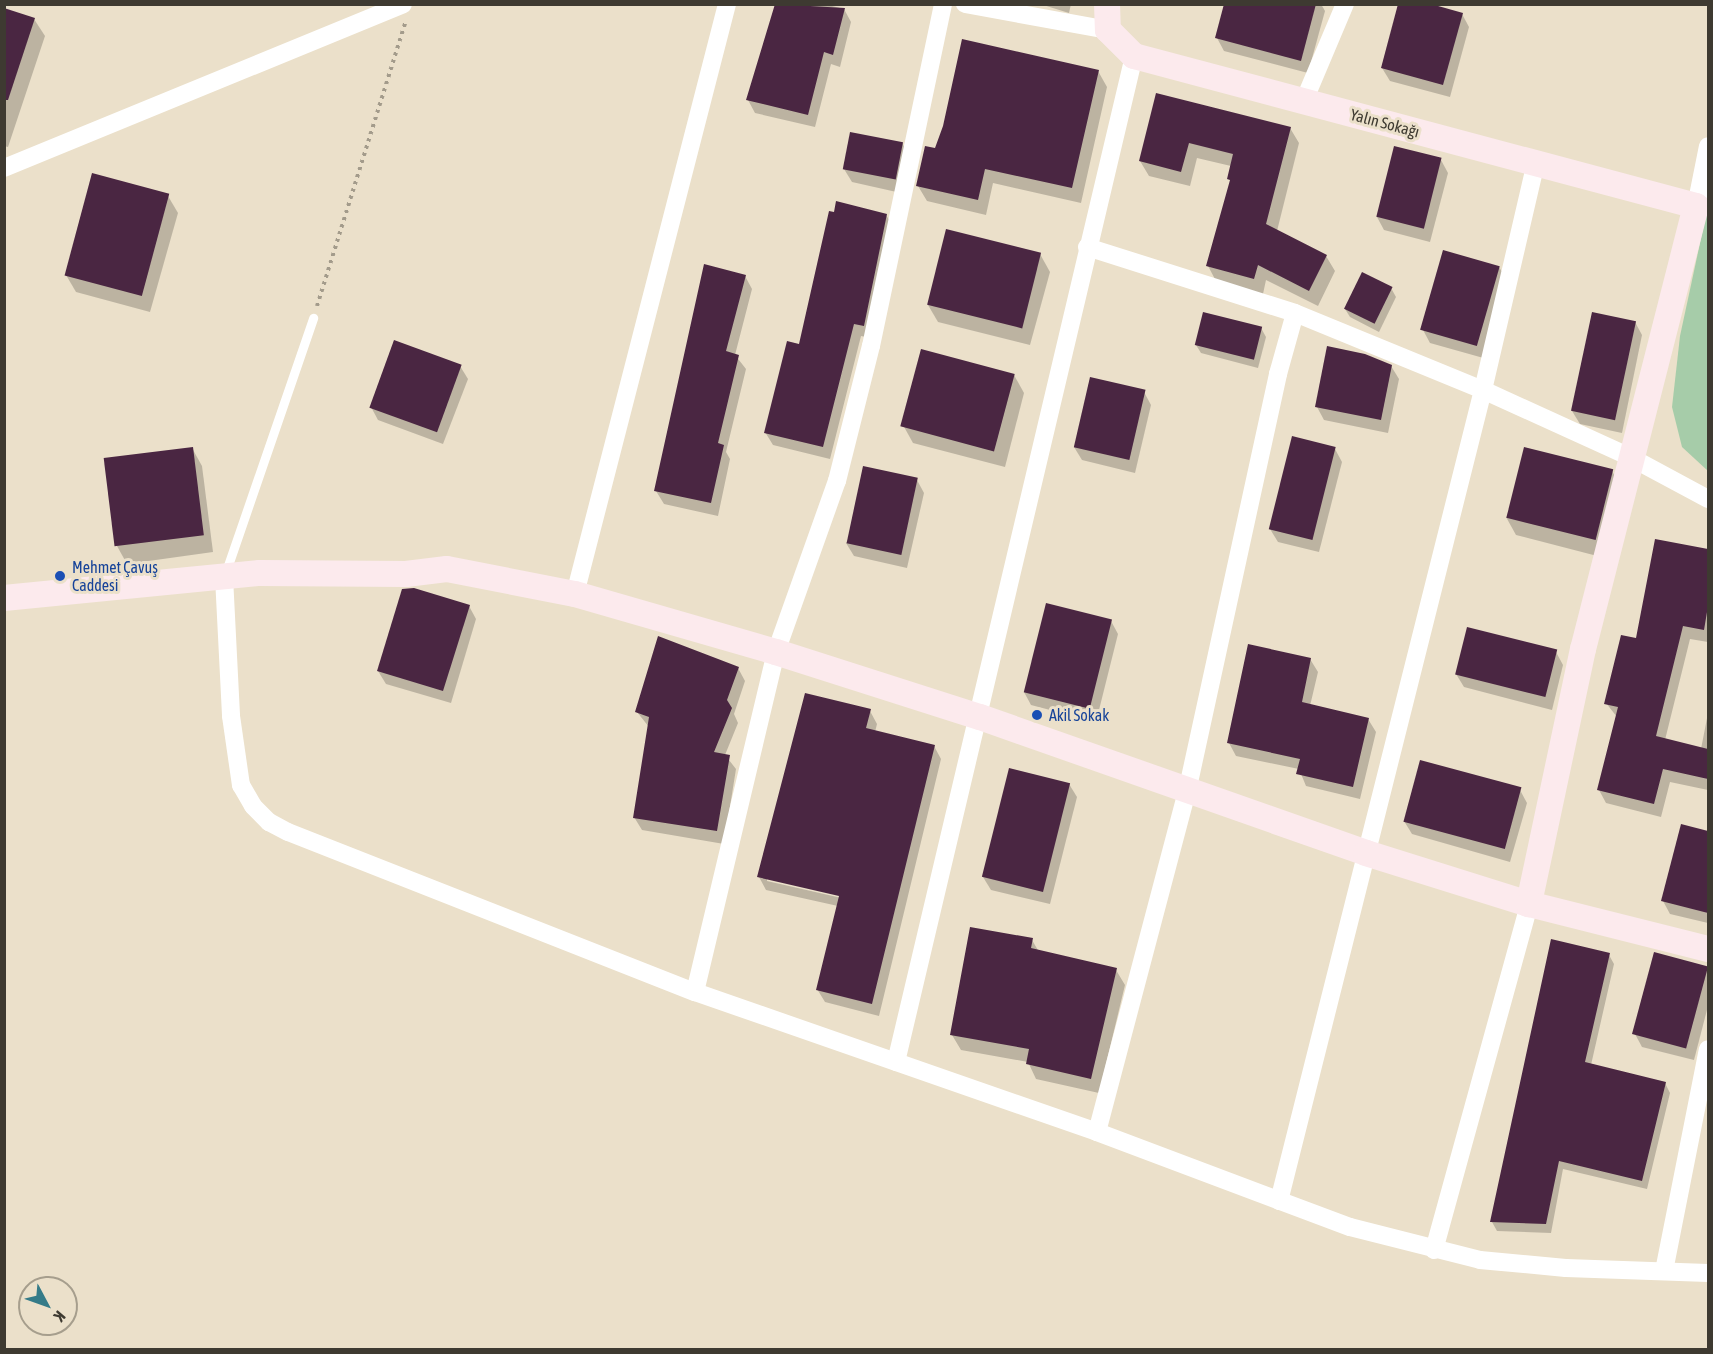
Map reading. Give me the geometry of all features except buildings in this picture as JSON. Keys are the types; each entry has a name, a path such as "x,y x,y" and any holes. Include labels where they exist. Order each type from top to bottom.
{"street":[{"path":"575,594 727,4"},
{"path":"695,992 776,652 837,481 874,335 943,4"},
{"path":"896,1062 980,717 1000,614 1134,56 1108,30 965,4"},
{"path":"1107,4 1108,30"},
{"path":"1304,101 1345,4"},
{"path":"4,168 405,9"},
{"name":"Yalın Sokağı","path":"1134,56 1696,206"},
{"path":"1434,1250 1529,904 1583,649 1630,457 1696,206 1708,146"},
{"path":"1279,1201 1483,390 1536,163"},
{"path":"1087,247 1295,313 1483,390 1630,457 1708,500"},
{"path":"1097,1132 1188,787 1278,374 1295,313"},
{"path":"4,598 224,577 406,574 447,569 575,594 776,652 980,717 1188,787 1366,853 1529,904 1708,950"},
{"path":"224,577 231,717 242,785 253,806 269,822 695,992 1097,1132 1350,1227 1480,1260 1566,1268 1708,1273"},
{"path":"1664,1271 1708,1049"}],"lane":[{"path":"224,577 313,318"}],"path":[{"path":"313,318 405,9"}],"green space":[{"path":"1708,206 1708,471 1682,447 1672,407 1680,336"}],"place":[{"name":"Mehmet Çavuş Caddesi","path":"60,576"},
{"name":"Akil Sokak","path":"1037,715"}]}
